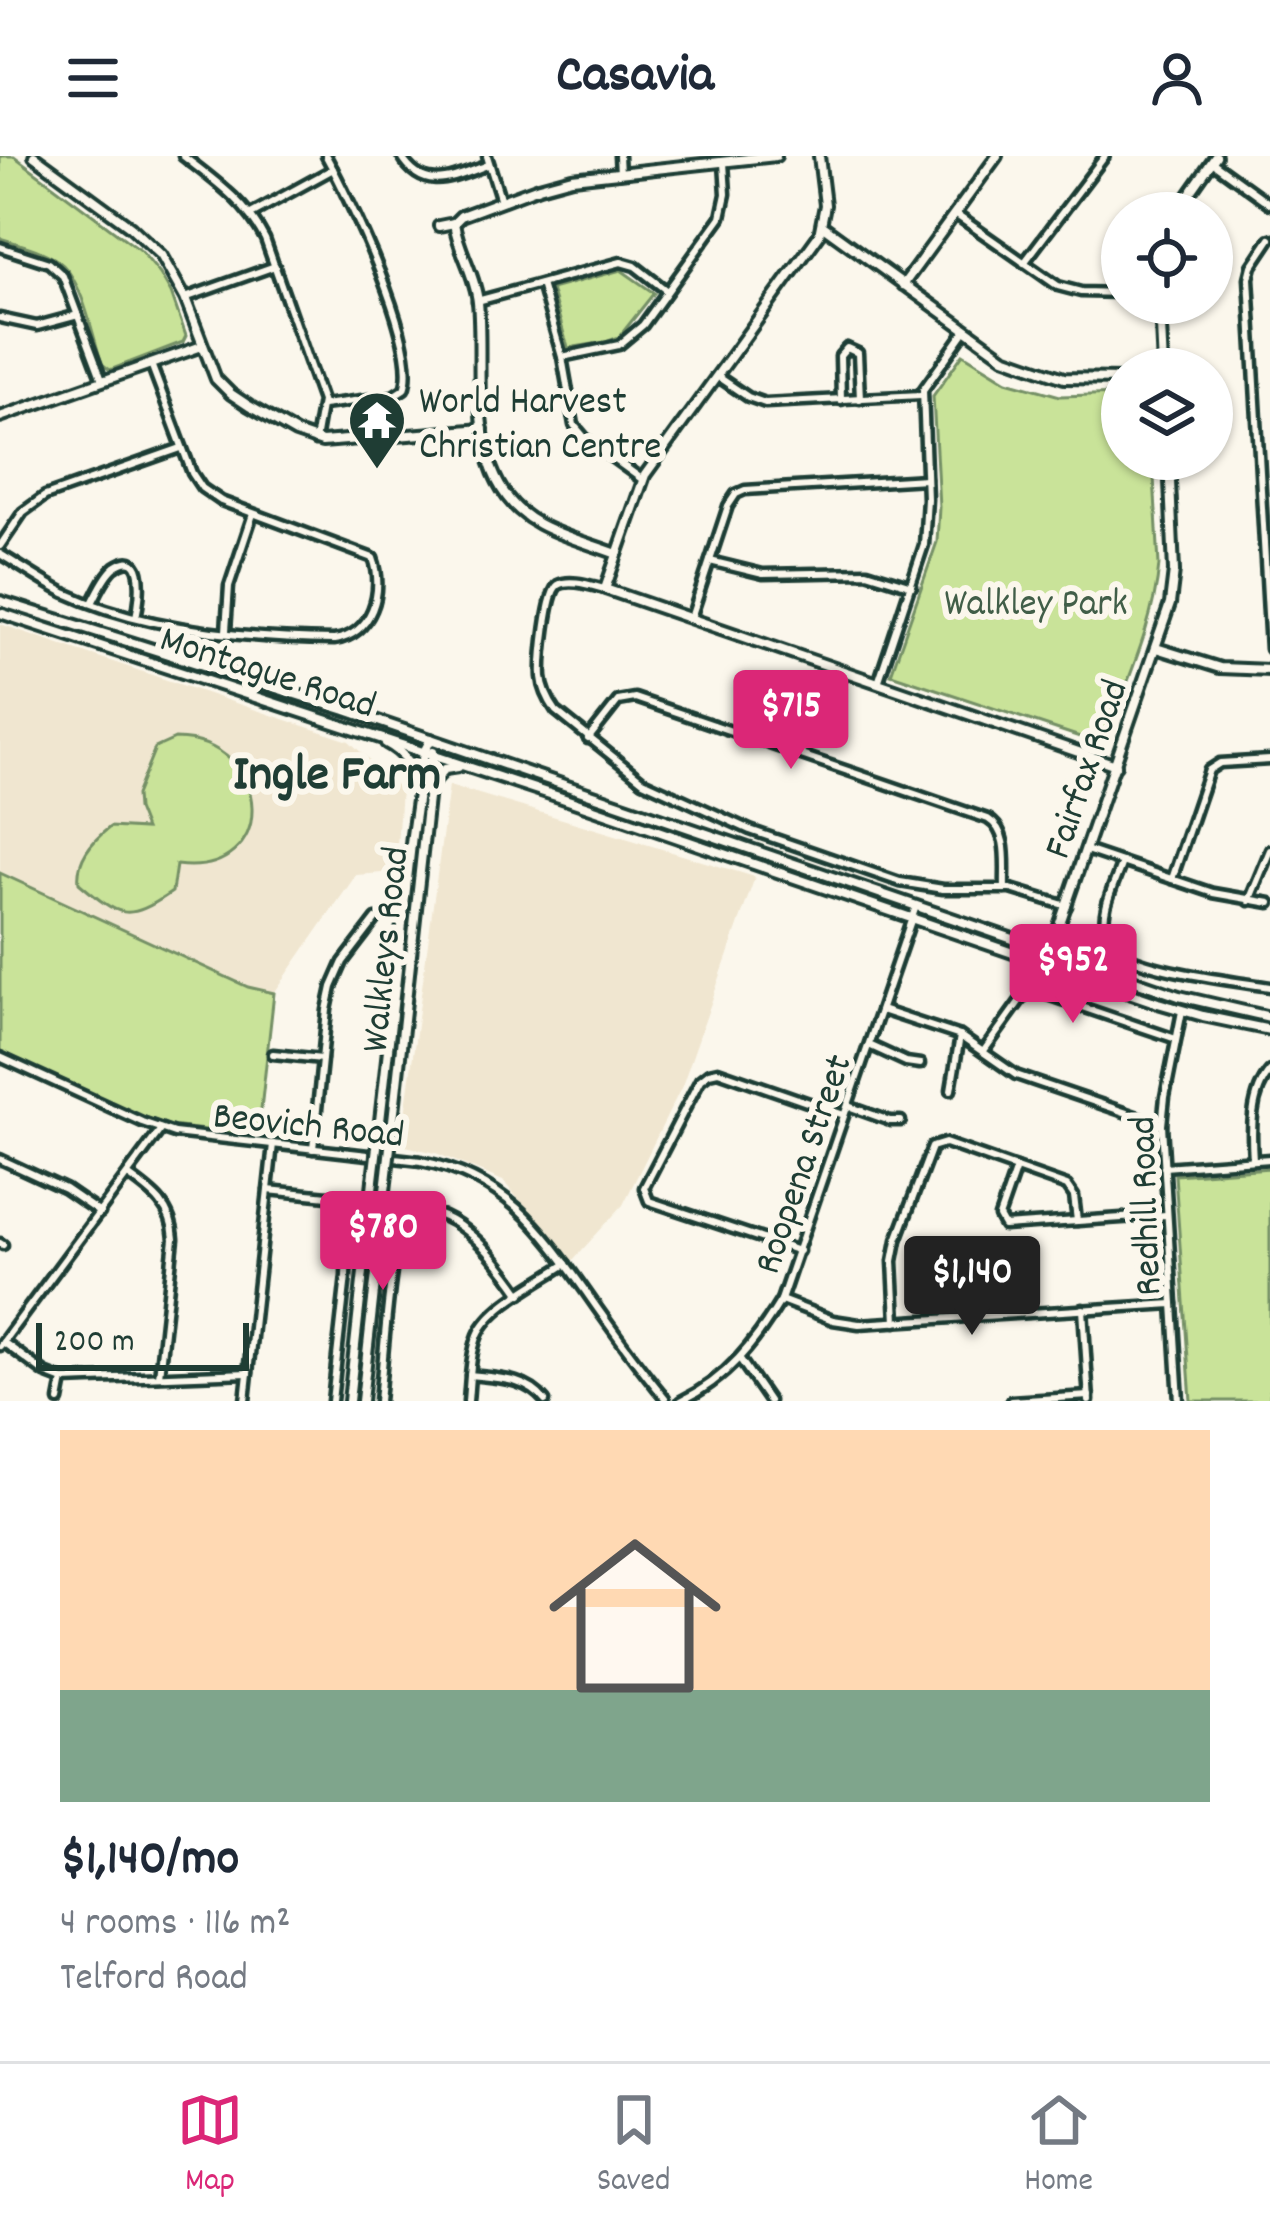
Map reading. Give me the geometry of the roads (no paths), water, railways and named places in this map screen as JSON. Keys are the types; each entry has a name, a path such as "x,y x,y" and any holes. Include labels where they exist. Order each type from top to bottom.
{"main road":[{"path":"34,156 149,243 171,270 185,298 216,379 231,394 286,428 315,441 349,442 483,429"},
{"path":"439,226 561,181 776,156"},
{"path":"819,156 823,226 643,480 605,589 1116,765"},
{"path":"903,285 997,156"},
{"path":"1191,192 1214,159"},
{"path":"454,223 477,301 483,429 492,471 517,508 539,524 617,554"},
{"path":"823,226 1004,357 1050,375 1101,380"},
{"path":"0,417 202,346"},
{"name":"Fairfax Road","path":"1046,964 1167,614 1173,580 1170,480"},
{"name":"Montague Road","path":"0,601 431,739 1185,998 1270,1017"},
{"name":"Montague Road","path":"0,613 483,771 1182,1010 1270,1030"},
{"path":"1156,648 1220,668 1270,670"},
{"path":"372,734 409,762 415,777 416,807"},
{"name":"Walkleys Road","path":"349,1401 416,807 431,739"},
{"name":"Walkleys Road","path":"362,1401 430,787 429,753"},
{"path":"430,787 449,767 483,771"},
{"path":"1182,1010 1185,998"}],"street":[{"path":"183,156 229,191 265,239 323,405 315,441"},
{"path":"200,169 208,156"},
{"path":"323,405 393,396 408,383 397,324 375,256 326,156"},
{"path":"401,156 415,175 434,180 488,160 501,201"},
{"path":"619,156 620,173"},
{"path":"1024,264 1105,156"},
{"path":"1214,159 1270,204"},
{"path":"562,358 625,342 643,325 721,217 726,194 724,161"},
{"path":"250,214 333,169"},
{"path":"955,214 1049,281 1067,289 1101,293"},
{"path":"1270,239 1249,278 1270,649"},
{"path":"0,247 57,269 69,286 102,381"},
{"path":"477,301 626,262 667,291"},
{"path":"185,298 275,266"},
{"path":"541,284 576,428 643,480"},
{"path":"0,318 37,326 78,314"},
{"path":"878,683 926,533 921,395 965,331"},
{"path":"841,400 840,356 850,348 858,353 860,399"},
{"path":"151,364 202,488 221,501 373,558 377,569 374,606 365,625 342,639 180,627 65,592 0,550 23,512 45,496 182,448"},
{"path":"717,376 761,403 921,395"},
{"path":"1259,459 1270,459"},
{"path":"691,618 730,502 740,492 926,479"},
{"path":"226,632 229,586 253,514"},
{"path":"710,561 763,574 867,572 912,586"},
{"path":"92,603 112,569 130,564 141,578 136,617"},
{"path":"605,589 569,583 554,590 543,683 550,704 627,770 660,790 790,844 911,885 1005,889 1067,905"},
{"path":"801,753 831,668"},
{"path":"588,739 614,705 631,698 993,821 1003,834 1005,889"},
{"path":"1172,879 1209,770 1220,763 1270,760"},
{"path":"1086,850 1213,893 1270,903"},
{"path":"1249,901 1270,850"},
{"path":"1122,862 1104,920 1107,935 1118,950 1174,970 1270,987"},
{"name":"Roopena Street","path":"679,1401 740,1359 781,1300 916,906"},
{"path":"313,1148 333,982 376,920"},
{"path":"983,1052 1024,995 1038,992 1176,1039"},
{"path":"881,1010 959,1036 1016,1075 1162,1125"},
{"name":"Redhill Road","path":"1179,1401 1162,1125 1182,1010"},
{"path":"951,1090 959,1036"},
{"path":"869,1045 920,1064"},
{"path":"273,1054 322,1059"},
{"name":"Beovich Road","path":"0,1057 160,1129 421,1161 474,1178 534,1221 663,1400"},
{"path":"799,1251 649,1201 644,1188 700,1080 718,1071 847,1111 901,1121"},
{"path":"1252,1160 1256,1100 1270,1071"},
{"path":"160,1129 2,1344 62,1380 248,1373"},
{"path":"896,1322 893,1262 897,1240 932,1147 945,1142 1067,1186 1074,1196 1077,1221"},
{"path":"245,1401 273,1144"},
{"path":"0,1159 64,1189 100,1213"},
{"path":"1164,1167 1270,1159"},
{"path":"1016,1168 999,1217 1004,1226 1166,1215"},
{"path":"128,1175 162,1202 173,1230 159,1376"},
{"path":"268,1190 332,1196 348,1209 332,1401"},
{"path":"379,1401 404,1214 420,1210 462,1228 488,1249 521,1294"},
{"path":"468,1401 480,1330 493,1315 566,1264"},
{"path":"781,1300 833,1320 859,1324 1173,1304"},
{"path":"1012,1401 1089,1399 1083,1310"},
{"path":"740,1359 770,1401"},
{"path":"470,1375 516,1380 545,1401"},
{"path":"59,1401 62,1380"},
{"path":"663,1400 679,1401"}],"place":[{"name":"World Harvest Christian Centre","path":"377,471"}],"district":[{"name":"Ingle Farm","path":"337,770"}],"park label":[{"name":"Walkley Park","path":"1036,600"}]}
